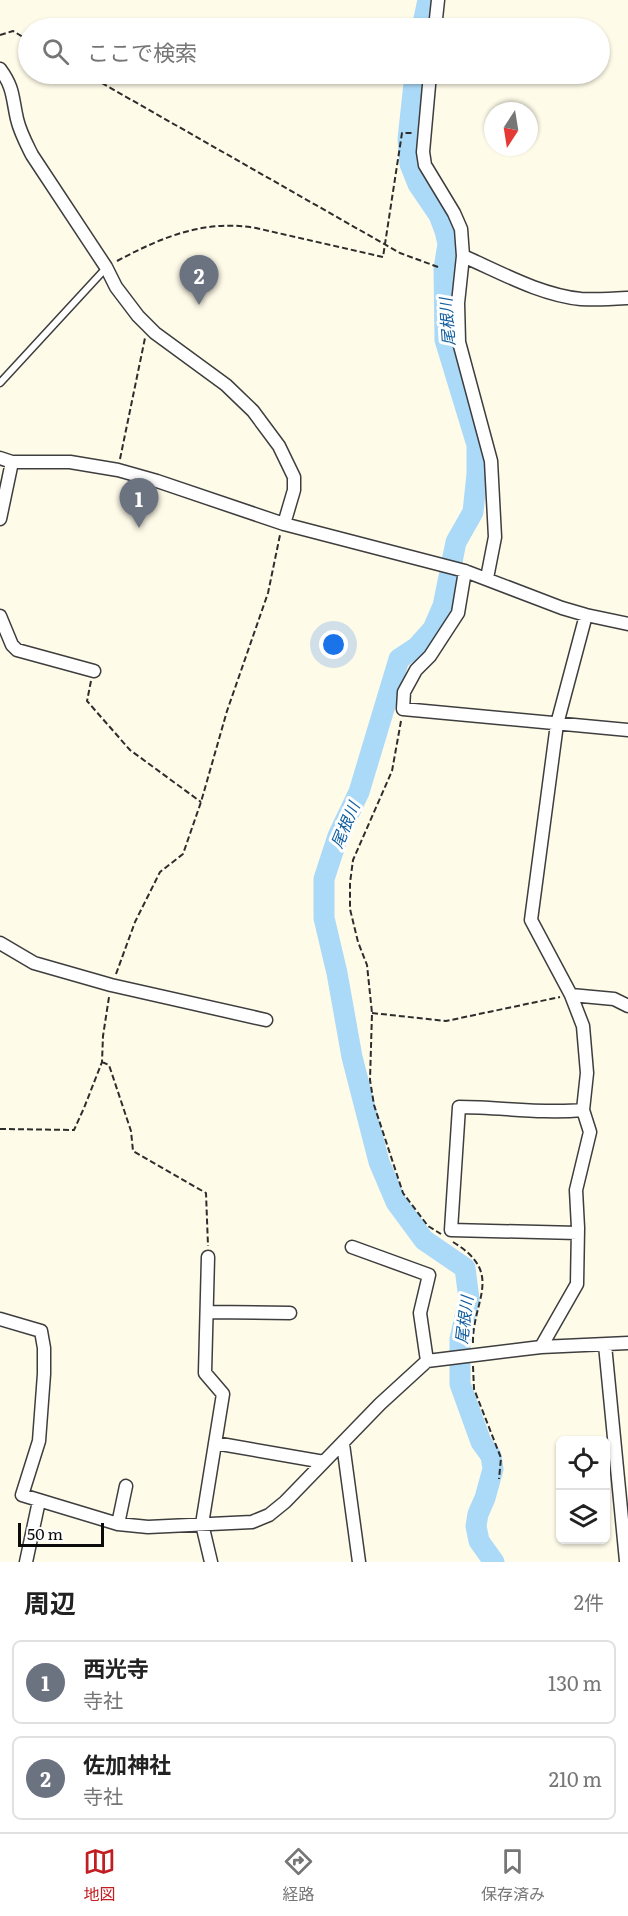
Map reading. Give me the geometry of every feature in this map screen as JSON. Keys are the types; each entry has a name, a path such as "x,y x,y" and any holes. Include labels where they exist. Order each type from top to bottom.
{"street":[{"path":"436,18 438,0"},
{"path":"0,69 8,81 23,137 32,155 106,267 116,286 138,316 226,384 253,411 279,446 294,477 294,490 284,524"},
{"path":"429,84 423,152 425,165 461,229 463,256 458,303 459,342 490,461 495,537 488,578"},
{"path":"463,256 562,295 598,300 628,298"},
{"path":"0,519 6,460 70,462 118,470 284,524 488,578 586,615 628,624"},
{"path":"456,569 458,613 404,692 403,709 628,730"},
{"path":"541,1347 578,1284 576,1190 590,1132 583,1110 587,1073 583,1026 571,995 531,920 557,724 586,615"},
{"path":"0,616 12,645 17,650 93,671"},
{"path":"0,943 34,963 111,985 266,1020"},
{"path":"571,995 614,999 628,1006"},
{"path":"578,1233 451,1230 459,1107 492,1107 521,1112 555,1113 583,1110"},
{"path":"352,1247 429,1275 420,1313 427,1361"},
{"path":"208,1257 205,1373 222,1394 202,1524 211,1562"},
{"path":"207,1312 290,1313"},
{"path":"0,1319 41,1331 44,1365 39,1441 22,1495 118,1524 148,1527 252,1522 270,1515 343,1444 380,1404 427,1361 541,1347 628,1343"},
{"path":"605,1344 626,1561 628,1561"},
{"path":"215,1443 324,1462"},
{"path":"343,1444 358,1562"},
{"path":"118,1524 126,1486"},
{"path":"26,1562 39,1501"}],"lane":[{"path":"0,383 106,267"}],"path":[{"path":"0,34 13,32 18,35"},
{"path":"104,84 400,253 438,267"},
{"path":"106,267 169,237 216,224 256,228 383,257 402,133 424,133"},
{"path":"118,470 148,326"},
{"path":"0,1129 74,1131 102,1062 103,1036 111,985 135,922 160,872 183,854 201,802 227,711 268,593 284,524"},
{"path":"93,671 87,701 130,750 201,802"},
{"path":"403,709 392,771 353,860 350,909 358,942 367,965 372,1013 370,1080 374,1105 403,1194 428,1226 444,1236"},
{"path":"372,1013 446,1021 571,995"},
{"path":"102,1062 109,1065 131,1131 133,1151 206,1193 208,1257"},
{"path":"452,1241 479,1264 482,1278 483,1293 472,1337 471,1356 474,1389 501,1458 499,1479"}],"waterway":[{"name":"尾根川","path":"424,18 428,0"},
{"name":"尾根川","path":"414,84 408,139 410,164 418,184 439,215 448,244 444,269 445,340 477,445 473,512 456,542 443,606 433,629 417,647 399,659 359,792 338,836 324,879 324,918 337,973 352,1057 379,1162 396,1202 424,1240 465,1268 469,1299 460,1339 460,1384 481,1442 491,1456 493,1469 476,1526 479,1541 494,1562"}],"place":[{"name":"佐加神社","path":"199,305"},
{"name":"西光寺","path":"139,528"}]}
